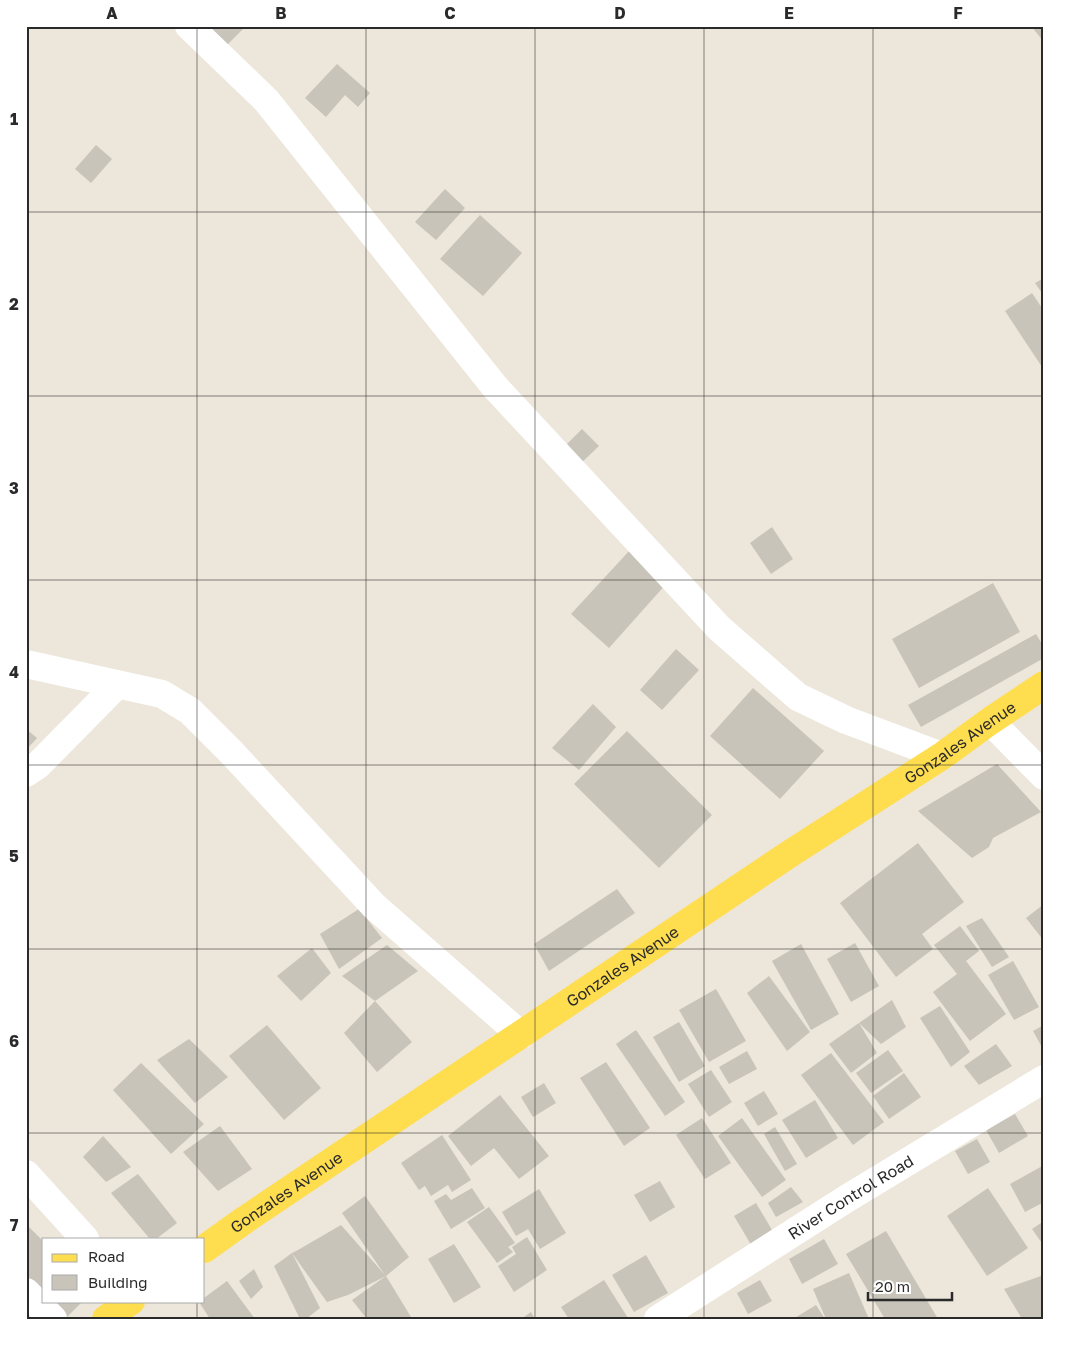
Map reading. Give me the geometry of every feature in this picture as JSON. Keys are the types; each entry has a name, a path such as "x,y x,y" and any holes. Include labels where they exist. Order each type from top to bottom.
{"main road":[{"name":"Gonzales Avenue","path":"205,1248 792,853 942,756 1044,685"},
{"path":"106,1319 130,1302"}],"street":[{"path":"189,26 266,100 495,387 719,628 798,697 846,720 942,756"},
{"path":"26,664 162,694 190,711 231,752 374,906 521,1035"},
{"path":"26,773 38,765 117,684"},
{"path":"990,721 1044,776"},
{"name":"River Control Road","path":"658,1319 846,1199 1044,1080"},
{"path":"26,1174 85,1238"},
{"path":"26,1292 52,1319"}],"building":[{"path":"208,26 240,26 243,29 225,47"},
{"path":"1031,26 1044,26 1044,42"},
{"path":"337,64 370,93 358,107 345,95 326,117 305,98"},
{"path":"96,145 112,159 91,183 75,169"},
{"path":"445,189 465,208 436,240 415,222"},
{"path":"480,215 522,253 483,296 440,259"},
{"path":"1044,278 1044,296 1035,283"},
{"path":"1032,293 1044,311 1044,370 1005,311"},
{"path":"582,429 599,446 579,465 563,448"},
{"path":"772,527 793,559 771,574 750,543"},
{"path":"630,550 667,583 609,648 571,614"},
{"path":"993,583 1020,632 919,688 892,639"},
{"path":"1036,634 1044,647 1044,658 921,727 908,705"},
{"path":"676,649 699,670 662,710 640,690"},
{"path":"753,688 824,751 780,799 710,736"},
{"path":"593,704 616,727 579,770 552,748"},
{"path":"26,729 37,738 26,750"},
{"path":"627,731 712,815 659,868 574,784"},
{"path":"997,764 1041,812 993,838 989,847 972,858 918,811"},
{"path":"918,843 964,902 922,934 933,949 896,977 840,903"},
{"path":"617,889 635,913 549,971 534,944"},
{"path":"1044,904 1044,941 1026,918"},
{"path":"359,909 382,938 339,969 320,934"},
{"path":"982,918 1009,957 992,967 966,926"},
{"path":"960,926 979,951 966,961 1006,1014 970,1041 933,992 957,974 934,945"},
{"path":"855,943 879,986 851,1002 827,959"},
{"path":"801,944 839,1014 811,1030 772,961"},
{"path":"387,945 418,971 375,1001 342,976"},
{"path":"312,948 331,973 301,1001 277,976"},
{"path":"1013,961 1039,1007 1014,1020 988,975"},
{"path":"769,976 810,1032 787,1051 747,993"},
{"path":"716,989 746,1041 709,1062 679,1010"},
{"path":"892,1000 906,1027 881,1044 859,1023"},
{"path":"375,1001 412,1042 377,1072 344,1033"},
{"path":"940,1006 970,1052 951,1067 920,1018"},
{"path":"679,1022 705,1066 679,1082 653,1037"},
{"path":"859,1023 877,1053 851,1073 829,1044"},
{"path":"267,1025 321,1088 284,1120 229,1056"},
{"path":"1044,1025 1044,1051 1033,1031"},
{"path":"636,1030 685,1102 665,1116 616,1044"},
{"path":"189,1039 228,1077 195,1103 157,1060"},
{"path":"996,1044 1012,1066 979,1085 964,1066"},
{"path":"888,1050 903,1071 871,1093 856,1073"},
{"path":"747,1051 757,1069 729,1084 719,1067"},
{"path":"831,1053 884,1122 853,1145 801,1075"},
{"path":"606,1062 650,1128 624,1146 580,1078"},
{"path":"141,1063 204,1124 171,1154 113,1090"},
{"path":"711,1070 732,1102 709,1117 688,1084"},
{"path":"904,1073 921,1097 889,1119 873,1096"},
{"path":"544,1083 556,1103 533,1117 521,1097"},
{"path":"764,1091 778,1114 758,1126 744,1103"},
{"path":"500,1095 549,1156 519,1179 494,1148 471,1166 448,1136"},
{"path":"815,1100 838,1138 806,1158 782,1120"},
{"path":"1015,1114 1028,1136 999,1153 986,1130"},
{"path":"702,1118 731,1163 705,1179 676,1135"},
{"path":"742,1118 786,1180 762,1197 718,1136"},
{"path":"220,1126 252,1169 218,1191 183,1152"},
{"path":"775,1127 797,1164 785,1171 764,1134"},
{"path":"442,1135 471,1180 452,1192 448,1185 431,1196 425,1186 419,1190 401,1163"},
{"path":"103,1136 131,1167 106,1182 83,1157"},
{"path":"977,1139 990,1162 968,1174 955,1151"},
{"path":"1044,1165 1044,1202 1025,1212 1010,1184"},
{"path":"138,1174 177,1223 157,1238 149,1238 111,1193"},
{"path":"660,1181 675,1207 650,1222 634,1195"},
{"path":"791,1187 803,1202 776,1217 768,1203"},
{"path":"472,1188 485,1208 451,1229 434,1201 446,1194 451,1200"},
{"path":"988,1188 1028,1248 987,1276 947,1216"},
{"path":"539,1189 566,1233 540,1249 528,1229 516,1236 502,1212"},
{"path":"365,1196 409,1257 386,1276 348,1295 327,1302 292,1253 341,1225 385,1275 342,1213"},
{"path":"756,1203 775,1235 753,1248 734,1216"},
{"path":"489,1207 515,1243 508,1247 513,1252 497,1263 467,1222"},
{"path":"1044,1221 1044,1246 1032,1229"},
{"path":"26,1224 42,1240 42,1298 26,1282"},
{"path":"886,1231 938,1319 885,1319 846,1254"},
{"path":"527,1237 547,1270 514,1292 498,1266 516,1254 512,1247"},
{"path":"824,1239 838,1264 802,1284 789,1259"},
{"path":"454,1244 481,1287 454,1303 428,1259"},
{"path":"292,1253 320,1308 306,1319 300,1319 274,1266"},
{"path":"646,1255 668,1293 634,1312 612,1275"},
{"path":"254,1269 263,1287 251,1299 239,1281"},
{"path":"849,1273 869,1319 826,1319 813,1289"},
{"path":"1044,1275 1044,1319 1022,1319 1004,1289"},
{"path":"386,1276 411,1317 409,1319 367,1319 352,1300"},
{"path":"604,1280 628,1318 569,1319 561,1307"},
{"path":"760,1280 772,1301 748,1314 737,1293"},
{"path":"227,1281 255,1319 210,1319 199,1302 205,1302 205,1297"},
{"path":"46,1302 82,1302 65,1319"},
{"path":"816,1305 825,1319 793,1319"},
{"path":"531,1312 535,1319 521,1319"}]}
